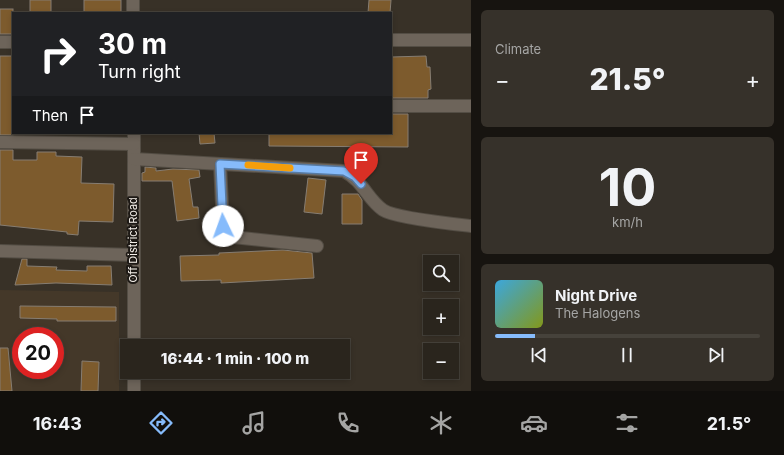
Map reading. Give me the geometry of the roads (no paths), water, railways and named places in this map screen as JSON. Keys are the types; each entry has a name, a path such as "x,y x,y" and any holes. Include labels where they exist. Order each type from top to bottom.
{"street":[{"path":"133,0 133,12"},
{"path":"392,40 471,40"},
{"path":"0,42 12,42"},
{"path":"392,106 471,106"},
{"path":"0,142 134,138"},
{"name":"Off District Road","path":"134,138 134,339"},
{"path":"134,159 344,171 355,177 374,202 384,211 421,219 471,226"},
{"path":"220,164 223,226 227,233 233,236 317,246"},
{"path":"0,251 133,255"},
{"path":"134,379 134,391"}]}
